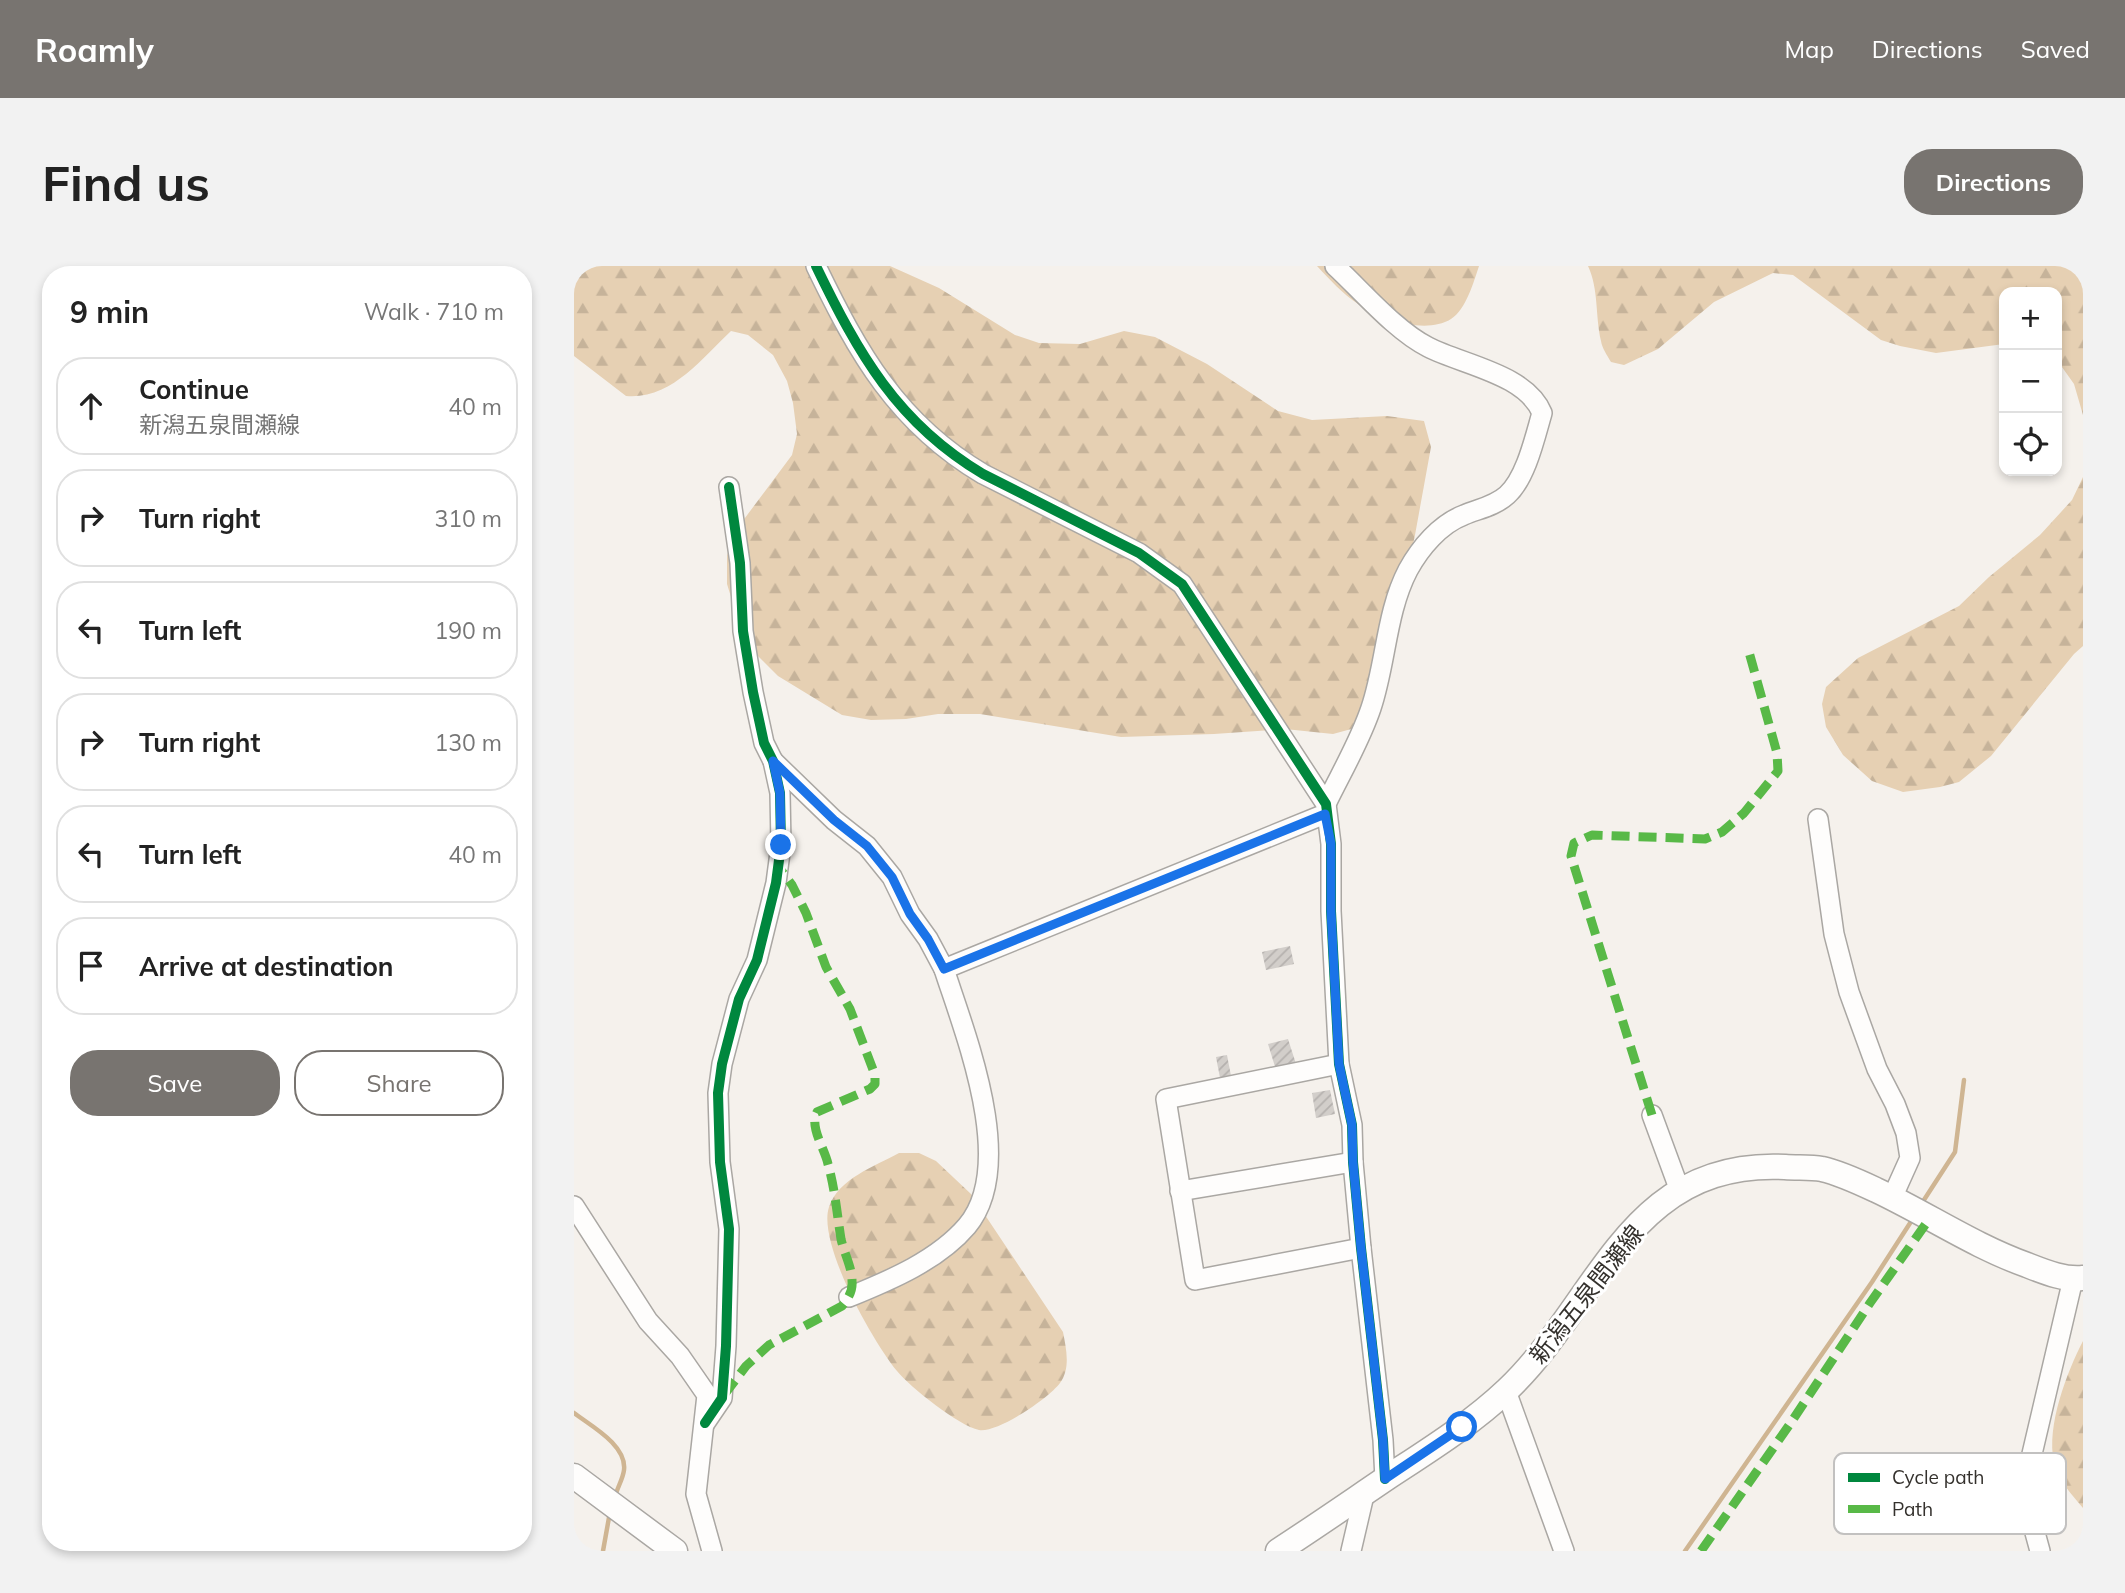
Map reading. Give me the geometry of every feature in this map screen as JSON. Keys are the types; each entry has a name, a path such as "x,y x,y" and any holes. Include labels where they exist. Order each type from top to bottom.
{"main road":[{"name":"新潟五泉間瀬線","path":"1279,1551 1462,1427 1506,1391 1531,1366 1632,1229 1680,1191 1716,1175 1758,1166 1822,1169 1909,1207 2002,1256 2047,1272 2078,1278"},
{"path":"574,1476 675,1551"}],"street":[{"path":"816,266 842,320 866,361 905,412 936,440 983,474 1139,553 1182,584 1326,809 1331,844 1331,911 1339,1064 1352,1125 1361,1248 1385,1479"},
{"path":"944,969 1326,809 1371,709 1396,603 1408,570 1423,548 1444,526 1461,516 1495,503 1518,482 1542,413 1536,399 1509,380 1428,348 1410,336 1335,266"},
{"path":"705,1423 722,1398 726,1346 729,1229 720,1162 718,1093 739,999 757,960 776,883 781,845 780,793 752,692 743,631 740,563 729,487"},
{"path":"773,761 834,820 867,846 892,877 910,914 928,939 944,969 978,1081 989,1137 988,1172 981,1202 970,1223 955,1239 899,1276 849,1297"},
{"path":"1818,819 1834,934 1849,992 1877,1069 1906,1133 1910,1158 1909,1207"},
{"path":"1339,1064 1166,1099 1195,1279 1361,1248"},
{"path":"1652,1115 1680,1191"},
{"path":"1180,1191 1353,1162"},
{"path":"574,1206 648,1321 680,1356 707,1395 696,1494 712,1551"},
{"path":"2033,1453 2078,1278"},
{"path":"1506,1391 1564,1551"},
{"path":"1351,1551 1364,1494"},
{"path":"2035,1534 2040,1551"}],"green space":[{"path":"574,266 890,266 939,288 1015,335 1039,343 1080,344 1124,331 1155,337 1207,364 1278,411 1312,420 1387,416 1424,421 1431,447 1379,701 1355,728 1333,734 1285,729 1121,737 980,714 938,714 906,719 871,720 842,715 778,676 754,652 736,613 727,584 727,556 733,534 792,455 797,434 787,381 773,355 748,335 731,331 671,385 642,396 626,396 574,356"},
{"path":"1317,266 1479,266 1469,295 1456,315 1440,324 1429,326 1391,320 1368,310 1347,296"},
{"path":"1588,266 2083,266 2083,415 2074,384 2062,367 2062,287 1999,287 1999,345 1936,353 1881,340 1793,275 1773,273 1714,302 1658,349 1624,365 1611,362 1602,346"},
{"path":"2083,477 2083,646 1991,756 1959,782 1903,792 1872,781 1843,755 1826,727 1822,704 1826,687 1858,658 1959,606 2040,535 2072,500"},
{"path":"899,1153 919,1153 936,1161 971,1194 1063,1332 1067,1364 1060,1383 1035,1405 998,1426 979,1430 970,1427 935,1405 903,1378 862,1316 839,1267 827,1223 829,1207 834,1197 858,1174"},
{"path":"2083,1341 2083,1508 2066,1487 2066,1453 2053,1453 2052,1448 2055,1416"}],"building":[{"path":"1290,946 1294,964 1266,970 1262,952"},
{"path":"1288,1039 1297,1067 1277,1073 1268,1044"},
{"path":"1227,1055 1231,1076 1220,1078 1216,1057"},
{"path":"1330,1090 1335,1114 1316,1118 1312,1093"}],"waterway":[{"path":"1922,1203 1955,1152 1964,1080"},
{"path":"1685,1551 1872,1282 1914,1217"},
{"path":"574,1413 606,1437 620,1452 624,1470 615,1497"},
{"path":"603,1551 610,1512"}],"marked path":[{"path":"1652,1115 1571,856 1574,843 1592,835 1705,839 1722,832 1744,813 1778,771 1777,753 1749,652"},
{"path":"724,1395 746,1366 769,1345 842,1306 850,1295 851,1270 841,1239 830,1173 816,1131 815,1118 817,1112 870,1089 875,1084 875,1075 850,1009 826,967 806,913 792,885 778,866"},
{"path":"1701,1551 1930,1218"}],"cycle path":[{"path":"816,266 848,328 883,384 903,409 927,432 983,474 1139,553 1182,584 1326,804 1331,844 1331,911 1339,1064 1352,1125 1361,1248 1385,1479"},
{"path":"705,1423 722,1398 726,1346 729,1229 720,1162 718,1093 722,1064 739,999 757,960 776,883 781,845 780,793 773,761 764,743 743,631 740,563 729,487"}],"route":[{"path":"781,845 780,793 773,761 834,820 867,846 892,877 910,914 928,939 944,969 1325,814 1331,844 1331,911 1339,1064 1352,1125 1361,1248 1385,1479 1462,1427"}]}
